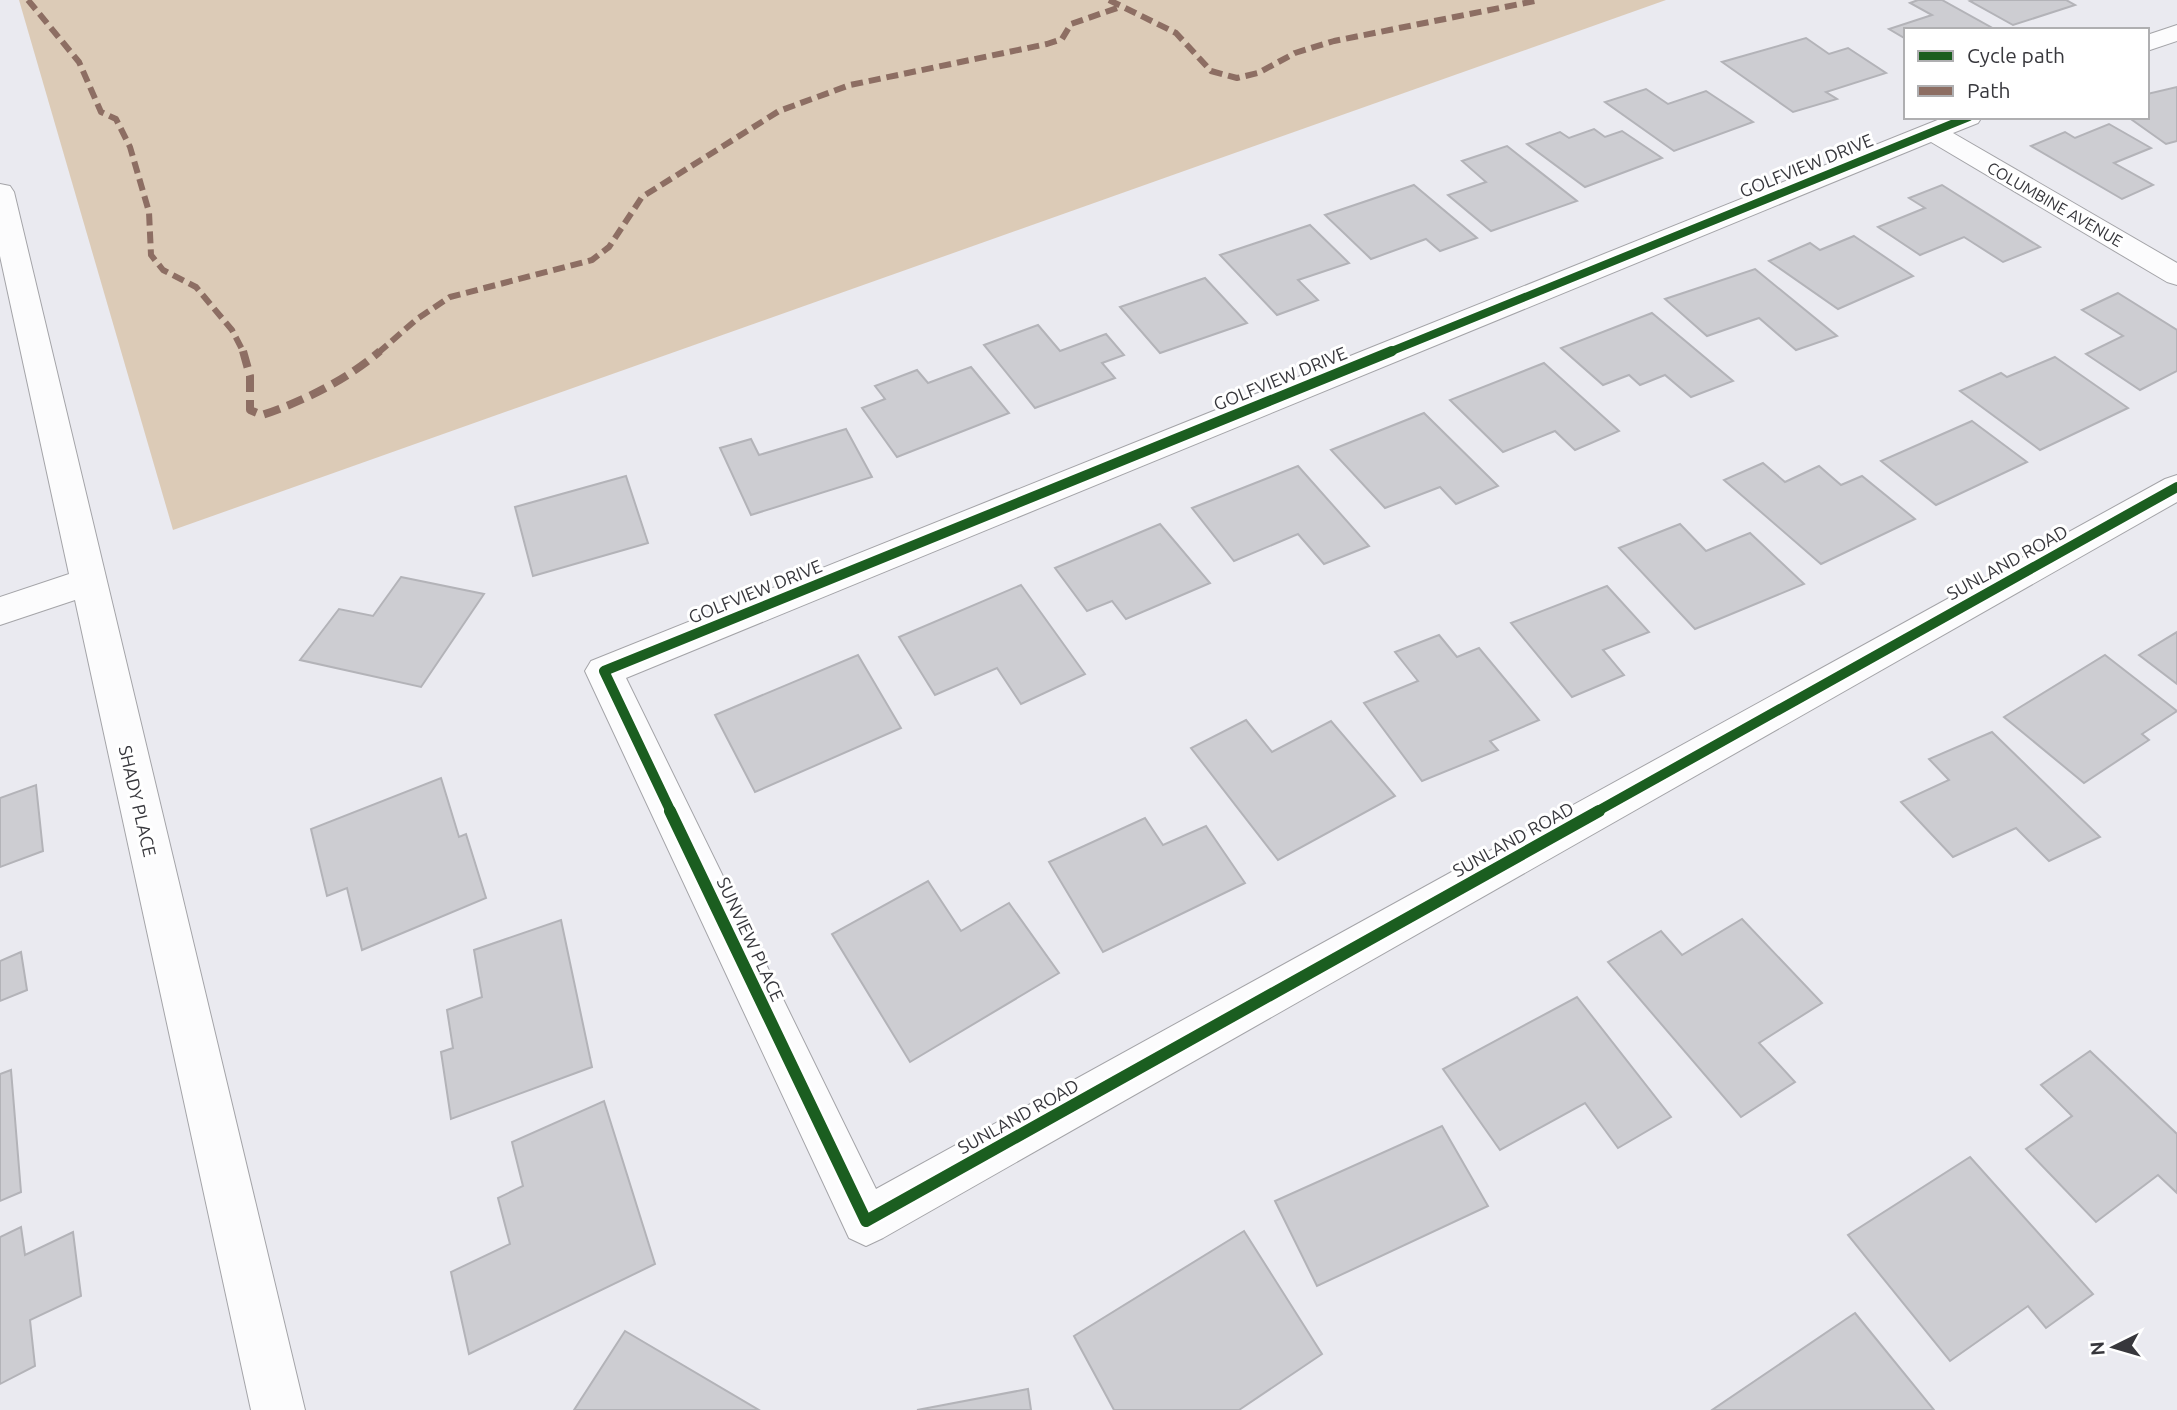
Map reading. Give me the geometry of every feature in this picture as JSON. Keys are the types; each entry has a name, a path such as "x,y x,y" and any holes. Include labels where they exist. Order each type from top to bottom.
{"street":[{"path":"2149,43 2177,32"},
{"name":"GOLFVIEW DRIVE","path":"604,671 1964,119"},
{"name":"COLUMBINE AVENUE","path":"1933,132 2177,276"},
{"name":"SHADY PLACE","path":"0,192 278,1410"},
{"name":"SUNLAND ROAD","path":"866,1221 2177,487"},
{"path":"0,611 88,582"},
{"name":"SUNVIEW PLACE","path":"604,671 866,1221"}],"shaded area":[{"path":"19,0 1666,0 173,530"}],"building":[{"path":"1918,0 1942,0 1992,28 1904,28 1904,38 1889,29 1932,15 1910,3"},
{"path":"2066,0 2075,5 2013,25 1970,1"},
{"path":"1806,38 1829,54 1848,48 1886,73 1826,92 1837,99 1793,112 1722,62"},
{"path":"2177,87 2177,141 2166,144 2131,119 2149,119 2149,94"},
{"path":"1646,89 1668,104 1706,91 1753,122 1674,151 1605,102"},
{"path":"2109,124 2151,148 2114,163 2153,185 2122,199 2031,146 2065,132 2075,138"},
{"path":"1594,129 1605,137 1622,131 1662,158 1585,187 1527,144 1560,132 1569,138"},
{"path":"1507,146 1577,201 1491,231 1448,195 1486,182 1462,161"},
{"path":"1414,185 1477,238 1440,251 1426,239 1371,259 1325,215"},
{"path":"1942,185 2040,247 2003,262 1964,237 1920,255 1878,227 1925,208 1909,198"},
{"path":"1310,225 1349,263 1298,280 1318,300 1277,315 1220,255"},
{"path":"1854,236 1913,276 1838,309 1769,261 1810,243 1820,250"},
{"path":"1755,269 1837,336 1796,350 1759,318 1707,336 1665,299"},
{"path":"1205,278 1247,323 1160,353 1120,307"},
{"path":"2118,293 2177,330 2177,371 2140,390 2086,354 2123,336 2082,310"},
{"path":"1652,313 1733,381 1691,397 1665,375 1640,385 1629,375 1603,385 1561,348"},
{"path":"1038,325 1060,351 1106,334 1124,355 1102,363 1115,378 1035,408 984,345"},
{"path":"2055,357 2128,408 2040,450 1960,391 2001,373 2007,377"},
{"path":"1544,363 1619,431 1575,450 1555,431 1503,452 1450,400"},
{"path":"971,367 1009,413 897,457 862,408 885,399 875,386 917,370 928,383"},
{"path":"1424,413 1498,486 1456,504 1440,487 1385,508 1331,450"},
{"path":"1972,421 2027,462 1936,505 1881,461"},
{"path":"846,429 872,477 751,515 720,448 751,439 759,455"},
{"path":"1763,463 1785,482 1819,466 1841,485 1862,476 1915,519 1821,564 1724,480"},
{"path":"1298,466 1369,546 1324,564 1298,534 1234,561 1192,508"},
{"path":"626,476 648,543 533,576 515,507"},
{"path":"1160,524 1210,583 1126,619 1112,601 1087,611 1055,568"},
{"path":"1680,524 1706,551 1750,533 1804,584 1695,629 1619,548"},
{"path":"401,577 484,594 421,687 300,660 339,609 373,616"},
{"path":"1021,585 1085,674 1021,704 997,668 935,695 899,637"},
{"path":"1607,586 1649,632 1603,650 1624,675 1572,697 1511,623"},
{"path":"2177,632 2177,684 2139,655"},
{"path":"1439,635 1457,657 1479,648 1539,720 1490,741 1498,750 1422,781 1364,703 1418,681 1395,652"},
{"path":"858,655 901,728 755,792 715,715"},
{"path":"2105,655 2177,711 2142,734 2149,740 2084,783 2004,717"},
{"path":"1246,720 1272,752 1331,721 1395,796 1278,860 1191,748"},
{"path":"1992,732 2100,837 2049,861 2016,828 1953,857 1901,802 1949,780 1929,759"},
{"path":"441,778 459,837 466,834 486,898 362,950 347,888 327,896 311,829"},
{"path":"36,785 43,851 0,867 0,798"},
{"path":"1145,818 1163,845 1206,826 1245,883 1103,952 1049,862"},
{"path":"928,881 961,931 1009,903 1059,973 910,1062 832,934"},
{"path":"1742,919 1822,1003 1759,1043 1795,1082 1741,1117 1608,962 1661,931 1682,955"},
{"path":"561,920 592,1067 451,1119 441,1052 453,1048 447,1010 482,997 474,950"},
{"path":"21,952 27,990 0,1001 0,961"},
{"path":"1577,997 1671,1117 1618,1148 1585,1103 1500,1150 1443,1069"},
{"path":"2090,1051 2177,1134 2177,1193 2158,1175 2096,1222 2026,1149 2072,1116 2041,1085"},
{"path":"11,1070 21,1192 0,1201 0,1074"},
{"path":"604,1101 655,1264 469,1354 451,1272 510,1244 498,1198 523,1186 512,1142"},
{"path":"1442,1126 1488,1206 1317,1286 1275,1201"},
{"path":"1970,1157 2093,1294 2046,1328 2028,1306 1950,1361 1848,1235"},
{"path":"21,1227 25,1255 73,1232 81,1296 30,1320 35,1366 0,1384 0,1237"},
{"path":"1244,1231 1322,1354 1239,1410 1114,1410 1074,1336"},
{"path":"1855,1313 1934,1410 1712,1410"},
{"path":"625,1331 759,1410 574,1410"},
{"path":"1028,1389 1031,1410 917,1410"}],"marked path":[{"path":"28,0 79,62 88,88 101,112 116,119 130,147 149,212 151,255 163,270 196,287 232,330 245,355 250,376 250,410 262,415 286,407 368,362 417,319 450,297 592,260 609,247 642,197 779,111 850,85 1047,44 1062,39 1071,24 1120,7"},
{"path":"1109,0 1176,33 1190,45 1211,71 1237,78 1258,73 1305,49 1334,41 1540,0"}],"cycle path":[{"path":"1964,119 604,671 866,1221 2177,487"}]}
